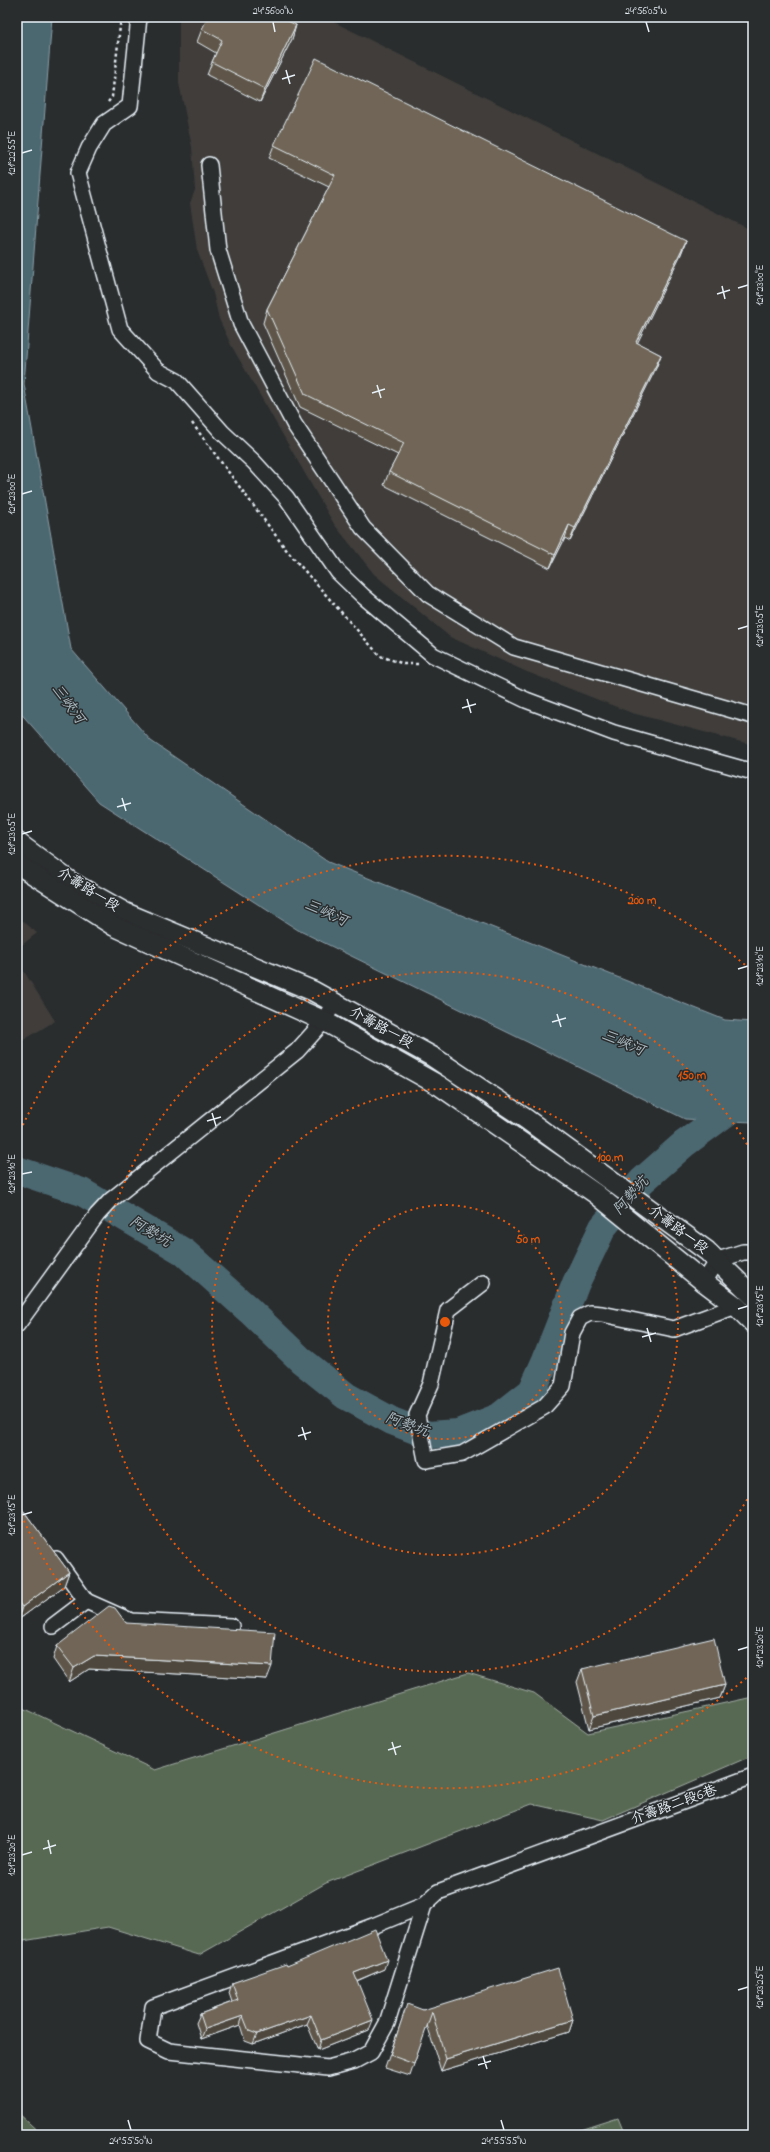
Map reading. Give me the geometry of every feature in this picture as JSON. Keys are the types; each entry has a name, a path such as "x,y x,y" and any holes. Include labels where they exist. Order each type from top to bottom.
{"main road":[{"name":"介壽路一段","path":"17,842 71,882 126,914 313,991 434,1057 526,1119 671,1224 718,1260 753,1296"},
{"name":"介壽路一段","path":"17,864 114,926 324,1021 440,1086 596,1194 704,1282 736,1306 753,1323"}],"street":[{"path":"139,17 130,106 104,124 89,148 78,173 120,329 158,371 177,382 222,432 286,497 338,572 403,631 433,655 526,700 614,733 753,772"},
{"path":"210,164 218,250 241,324 294,424 363,528 428,594 514,647 753,716"},
{"path":"17,1325 97,1215 111,1200 297,1051 324,1021 334,1002"},
{"path":"704,1282 718,1260 743,1252 753,1252"},
{"path":"483,1283 448,1310 431,1384 417,1415 426,1460 462,1454 544,1406 563,1386 572,1333 580,1318 590,1313 602,1314 674,1329 736,1306"},
{"path":"49,1550 86,1600 131,1620 231,1626"},
{"path":"53,1626 86,1600"},
{"name":"介壽路二段6巷","path":"424,1905 438,1892 753,1776"},
{"path":"424,1905 387,2023 371,2052 354,2061 328,2068 170,2052 148,2041 153,2007 373,1926 424,1905"}],"shaded area":[{"path":"179,17 324,17 753,231 753,745 632,713 527,672 450,637 374,574 334,524 231,345 219,319 213,293 197,250 190,203 195,190 192,147 179,83"},
{"path":"17,916 37,933 17,949"},
{"path":"17,960 55,1021 17,1044"}],"green space":[{"path":"468,1673 534,1693 588,1733 753,1697 751,1756 603,1820 532,1804 326,1883 199,1955 108,1927 17,1942 17,1705 155,1770"},
{"path":"17,2112 42,2135 17,2135"},
{"path":"618,2118 625,2135 565,2135"}],"water":[{"name":"三峽河","path":"17,17 52,17 24,384 71,649 151,741 328,862 725,1020 753,1022 753,1122 685,1119 298,930 99,802 17,709"}],"building":[{"path":"208,17 280,17 296,25 265,89 212,62 222,40 202,29"},
{"path":"316,58 686,241 636,342 661,355 575,528 569,525 555,555 389,472 404,443 305,394 267,309 335,175 274,145"},
{"path":"17,1502 69,1572 22,1607 17,1600"},
{"path":"109,1606 115,1608 126,1623 275,1632 272,1666 94,1656 74,1668 57,1646"},
{"path":"714,1638 725,1685 594,1716 582,1669"},
{"path":"375,1929 387,1960 354,1973 373,2020 321,2040 311,2015 257,2034 249,2031 243,2016 205,2029 200,2014 238,2000 232,1983 286,1964 287,1966"},
{"path":"558,1968 573,2020 446,2059 432,2012 414,2064 390,2055 407,2004 423,2010"}],"waterway":[{"name":"阿勢坑","path":"17,1170 82,1192 184,1252 250,1311 301,1360 346,1396 392,1421 428,1435 458,1433 499,1417 532,1391 576,1283 603,1227 642,1181 684,1144 753,1093"}]}
